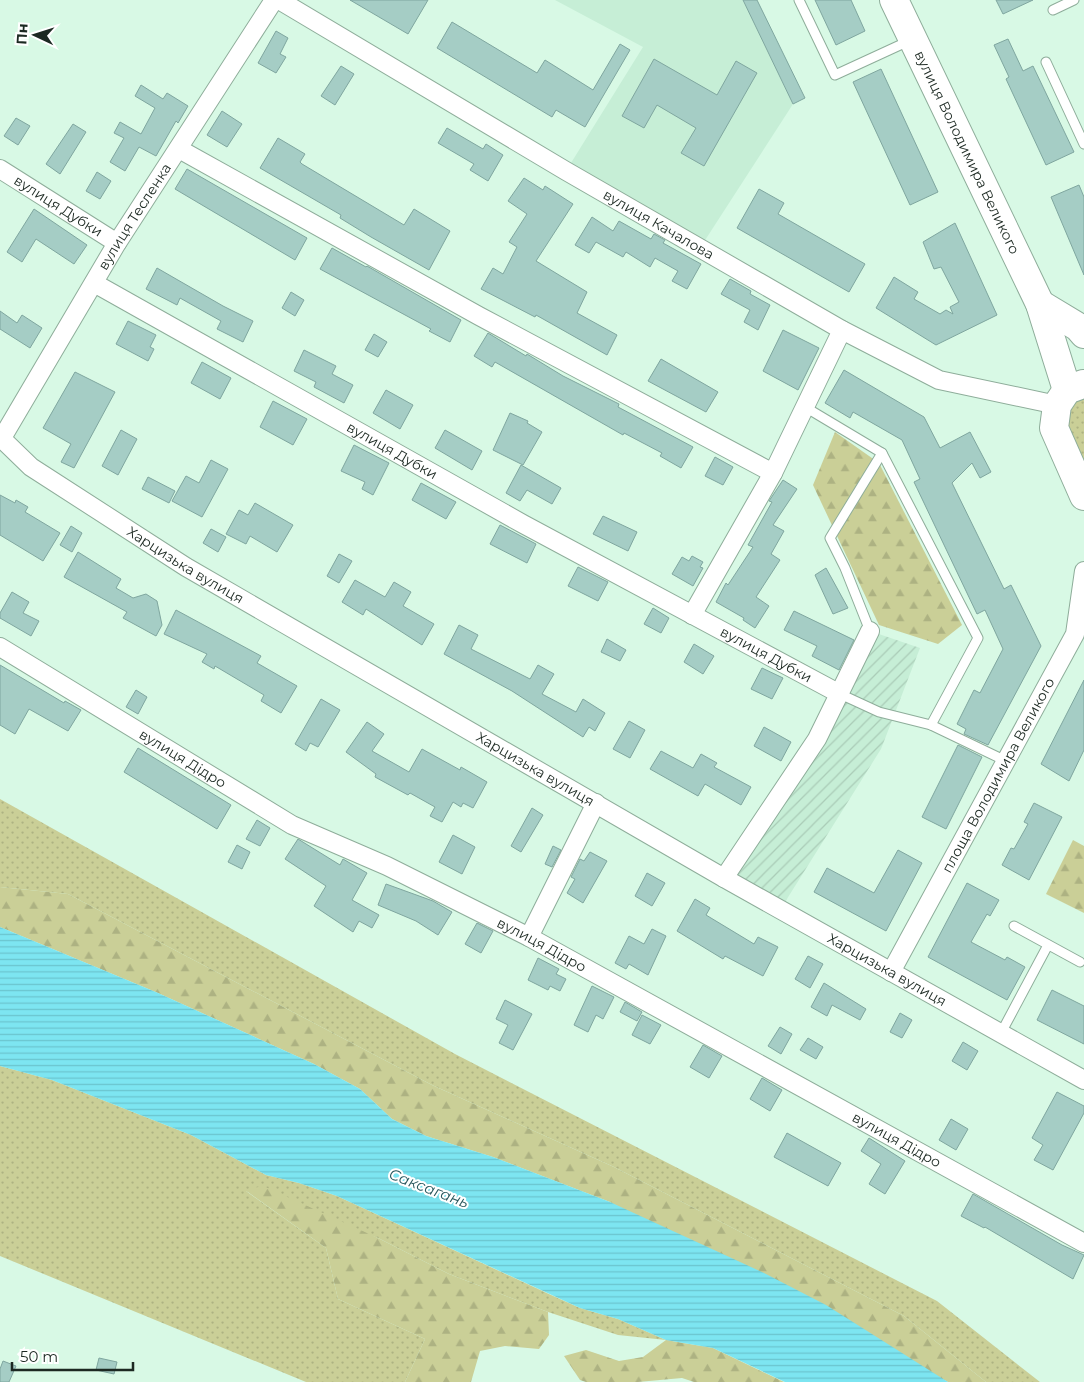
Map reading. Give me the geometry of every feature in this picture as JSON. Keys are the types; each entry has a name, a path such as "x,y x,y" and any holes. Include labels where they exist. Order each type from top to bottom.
{"main road":[{"name":"вулиця Володимира Великого","path":"894,0 1040,304"},
{"path":"1040,304 1078,327 1084,334"},
{"path":"1040,304 1069,393 1054,428 1084,496"}],"street":[{"name":"вулиця Тесленка","path":"1,437 117,243 274,0"},
{"name":"вулиця Качалова","path":"279,0 566,171 842,330 939,380 1069,393"},
{"path":"178,149 480,316 773,473"},
{"name":"вулиця Дубки","path":"0,169 117,243"},
{"name":"вулиця Дубки","path":"94,283 514,519 692,615 778,658 840,694"},
{"path":"692,615 773,473 842,330"},
{"name":"Харцизька вулиця","path":"1,437 31,466 186,567 724,878 1084,1080"},
{"name":"площа Володимира Великого","path":"891,972 1074,634 1084,571"},
{"path":"724,878 817,739 870,631"},
{"name":"вулиця Дідро","path":"0,647 292,824 387,866 529,937 1084,1243"},
{"path":"529,937 596,803"}],"lane":[{"path":"799,0 835,75 913,39"},
{"path":"1053,10 1074,0"},
{"path":"1046,62 1084,144"},
{"path":"805,407 882,453 978,638 931,725"},
{"path":"870,631 845,568 830,538 882,453"},
{"path":"840,694 879,712 931,725 1006,760"},
{"path":"1014,926 1080,962"},
{"path":"1001,1034 1048,945"}],"shaded area":[{"path":"555,0 743,0 793,104 700,248 566,171 643,47"},
{"path":"870,631 920,648 881,749 780,910 724,878 817,739"}],"green space":[{"path":"1084,396 1084,468 1070,439 1066,419 1068,410 1074,402"},
{"path":"835,432 879,463 962,625 938,644 879,625 813,485"},
{"path":"0,799 455,1054 937,1301 1040,1382 986,1382 904,1316 614,1167 432,1085 68,894 0,887"},
{"path":"1073,840 1084,846 1084,913 1046,894"},
{"path":"0,887 68,894 432,1085 614,1167 904,1316 986,1382 948,1382 610,1202 493,1157 426,1136 392,1119 360,1089 314,1064 158,993 0,927"},
{"path":"0,1066 52,1080 191,1135 266,1175 299,1183 337,1196 580,1308 618,1319 666,1340 618,1335 548,1312 449,1274 378,1238 246,1191 326,1248 338,1299 425,1339 405,1382 306,1382 0,1256"},
{"path":"263,1186 378,1238 449,1274 548,1312 549,1335 539,1349 505,1346 480,1351 471,1382 405,1382 425,1339 338,1299 326,1248 245,1190"},
{"path":"666,1340 713,1348 784,1382 694,1382 682,1378 638,1382 586,1382 580,1380 564,1356 586,1350 619,1361 643,1357"}],"water":[{"name":"Саксагань","path":"0,927 158,993 314,1064 360,1089 392,1119 426,1136 493,1157 610,1202 764,1273 826,1305 948,1382 785,1382 713,1348 666,1340 618,1319 580,1308 337,1196 299,1183 266,1175 191,1135 52,1080 0,1066"}],"building":[{"path":"350,0 428,0 408,34"},
{"path":"743,0 757,0 805,98 793,104"},
{"path":"815,0 851,0 865,31 836,45"},
{"path":"996,0 1033,0 1003,14"},
{"path":"452,22 537,73 545,60 593,90 620,44 630,50 585,127 556,110 552,117 437,48"},
{"path":"276,31 288,38 280,54 286,57 276,73 258,63"},
{"path":"1008,39 1023,71 1033,66 1074,152 1046,165 1006,79 1009,77 994,45"},
{"path":"654,59 717,95 736,61 757,73 704,166 681,153 696,128 657,105 644,128 622,116"},
{"path":"341,66 354,74 335,105 321,96"},
{"path":"881,69 938,192 910,205 853,82"},
{"path":"141,85 163,99 167,93 188,106 178,123 176,121 156,156 139,147 125,171 110,162 124,138 114,133 120,122 141,134 155,108 135,96"},
{"path":"222,111 242,124 227,147 207,135"},
{"path":"16,118 30,126 18,145 4,136"},
{"path":"73,124 86,132 60,174 46,164"},
{"path":"447,128 483,149 486,144 503,155 488,181 470,170 474,164 438,143"},
{"path":"278,138 305,154 300,162 302,164 404,225 414,209 450,231 429,270 371,237 340,218 341,215 260,168"},
{"path":"187,169 307,238 295,260 175,189"},
{"path":"97,172 111,181 100,199 86,191"},
{"path":"524,178 543,190 545,186 573,204 536,261 587,292 577,313 617,335 607,355 536,315 535,317 481,289 493,268 503,274 517,247 509,242 527,214 508,201"},
{"path":"1079,185 1084,197 1084,275 1051,197"},
{"path":"759,189 784,203 778,214 865,264 849,292 737,228"},
{"path":"34,209 87,245 74,264 36,239 22,262 7,252"},
{"path":"592,217 613,231 619,221 651,239 654,234 665,240 663,243 701,264 687,289 672,281 678,271 655,258 650,267 626,252 623,257 596,242 589,253 575,245"},
{"path":"955,223 997,315 936,345 876,308 894,277 918,292 914,299 940,314 946,310 953,314 950,307 959,302 941,267 934,269 923,242"},
{"path":"332,248 461,320 450,342 429,331 431,329 320,269"},
{"path":"157,268 253,321 243,342 217,329 221,321 180,298 177,305 146,289"},
{"path":"730,279 751,291 750,294 770,305 758,330 744,322 750,310 721,294"},
{"path":"291,292 304,300 295,316 282,308"},
{"path":"0,311 17,323 22,315 42,328 30,348 0,329"},
{"path":"128,321 156,335 150,347 154,349 148,361 116,344"},
{"path":"783,330 819,348 798,390 763,371"},
{"path":"488,333 526,356 527,354 563,376 619,404 618,407 693,447 681,468 660,456 662,453 624,433 623,435 495,362 492,367 474,356"},
{"path":"374,334 387,342 378,357 365,350"},
{"path":"304,350 336,366 332,374 353,385 344,403 314,387 316,382 294,371"},
{"path":"661,359 718,392 706,412 648,381"},
{"path":"202,362 231,378 220,399 191,383"},
{"path":"844,370 924,417 940,448 970,432 991,472 980,478 972,463 952,483 1004,589 1011,585 1041,646 988,745 964,734 966,729 957,724 974,690 980,693 1003,649 985,610 977,614 914,482 920,479 902,440 853,412 850,418 825,403"},
{"path":"75,372 115,392 74,468 61,462 71,444 43,428"},
{"path":"386,390 413,405 400,429 373,413"},
{"path":"273,401 307,419 293,445 260,427"},
{"path":"510,413 528,421 527,423 542,432 523,465 493,450"},
{"path":"121,430 137,439 118,475 102,466"},
{"path":"445,430 482,451 472,470 435,448"},
{"path":"354,445 389,463 373,495 362,489 365,482 341,471"},
{"path":"715,457 733,467 723,485 705,476"},
{"path":"211,460 228,469 202,517 172,501 186,476 199,483"},
{"path":"521,465 561,488 552,504 527,490 520,501 506,493"},
{"path":"148,477 175,491 169,503 142,489"},
{"path":"783,480 797,489 773,525 784,531 771,554 780,560 756,597 769,606 755,628 743,620 744,618 716,602 726,583 728,585 753,547 748,545 772,502 769,501"},
{"path":"421,483 456,502 446,519 412,500"},
{"path":"0,495 15,503 16,500 28,507 25,512 60,533 43,561 0,535"},
{"path":"255,503 293,525 277,552 250,536 246,544 226,534 239,510 248,515"},
{"path":"603,516 637,532 628,551 593,534"},
{"path":"500,525 536,544 527,563 490,544"},
{"path":"71,526 82,533 72,552 60,545"},
{"path":"211,529 226,537 218,552 203,543"},
{"path":"78,552 121,579 116,588 133,598 146,594 157,601 162,625 156,636 123,618 127,612 64,577"},
{"path":"339,554 352,561 339,583 327,576"},
{"path":"692,556 703,562 700,567 703,568 693,586 672,574 682,557 689,561"},
{"path":"578,567 608,582 598,601 568,586"},
{"path":"826,568 848,608 833,614 815,575"},
{"path":"355,580 385,597 394,582 411,592 403,606 434,624 422,645 366,609 363,615 342,602"},
{"path":"12,592 29,602 23,613 39,621 31,636 0,618 0,613"},
{"path":"653,608 669,618 661,633 644,624"},
{"path":"176,610 261,656 257,663 297,686 281,713 261,701 264,695 215,666 214,669 202,662 207,654 164,634"},
{"path":"794,611 854,640 839,670 812,656 817,646 784,630"},
{"path":"459,625 478,635 471,649 530,679 538,665 554,674 542,694 576,712 583,699 605,713 595,731 589,727 583,737 512,691 444,654"},
{"path":"607,639 626,650 620,661 601,652"},
{"path":"694,644 714,656 703,674 684,662"},
{"path":"0,665 64,703 65,701 81,710 68,731 29,709 15,734 0,725"},
{"path":"762,668 783,678 772,699 751,689"},
{"path":"1084,680 1084,750 1069,781 1041,764"},
{"path":"136,690 147,697 138,714 126,707"},
{"path":"321,699 340,710 318,747 310,743 306,751 295,744"},
{"path":"629,721 645,730 630,758 613,749"},
{"path":"367,722 384,734 372,751 409,772 422,749 460,770 461,767 487,782 473,808 463,803 461,807 453,802 442,822 430,816 435,807 375,777 376,774 346,752"},
{"path":"764,727 791,742 781,761 754,746"},
{"path":"958,745 982,757 946,829 922,817"},
{"path":"138,748 231,805 217,829 124,772"},
{"path":"661,751 693,768 701,754 717,763 714,767 751,787 741,805 705,784 698,796 650,769"},
{"path":"1034,803 1062,817 1029,880 1002,865 1011,848 1014,849 1028,824 1024,822"},
{"path":"532,808 543,815 521,852 511,846"},
{"path":"257,820 270,828 260,846 246,839"},
{"path":"453,835 475,847 462,874 439,862"},
{"path":"298,839 340,865 343,859 367,873 352,900 379,915 372,928 359,921 353,932 314,906 326,886 285,859"},
{"path":"237,845 250,852 242,869 228,862"},
{"path":"553,846 561,850 552,867 545,864"},
{"path":"898,850 922,863 886,931 814,892 827,868 874,893"},
{"path":"590,852 607,861 583,903 567,893 575,879 571,877 580,859 584,861"},
{"path":"647,873 665,883 652,906 635,896"},
{"path":"967,883 999,900 990,916 987,914 971,942 1005,960 1007,957 1025,967 1007,1000 928,957"},
{"path":"386,884 433,901 452,912 438,935 416,921 378,905"},
{"path":"695,899 710,908 706,915 754,944 758,937 778,947 763,976 725,956 723,959 677,931"},
{"path":"477,923 493,931 481,953 465,944"},
{"path":"652,929 666,936 648,975 629,964 626,969 615,963 629,936 644,944"},
{"path":"808,956 823,964 810,988 795,979"},
{"path":"538,958 559,969 556,974 566,979 560,991 550,986 548,990 528,980"},
{"path":"824,983 866,1009 860,1020 832,1005 827,1016 811,1007"},
{"path":"592,986 614,997 603,1019 596,1015 588,1032 574,1025"},
{"path":"1052,990 1084,1006 1084,1044 1037,1020"},
{"path":"505,1000 532,1014 513,1050 499,1043 508,1025 496,1019"},
{"path":"625,1002 642,1012 637,1021 620,1012"},
{"path":"900,1013 912,1020 902,1038 890,1032"},
{"path":"642,1015 661,1025 650,1044 632,1035"},
{"path":"780,1027 792,1034 781,1054 768,1046"},
{"path":"808,1038 823,1047 816,1059 800,1050"},
{"path":"963,1042 978,1051 967,1070 952,1061"},
{"path":"703,1045 722,1056 709,1078 690,1067"},
{"path":"762,1078 782,1090 770,1111 750,1099"},
{"path":"1057,1092 1084,1106 1084,1113 1053,1170 1034,1160 1043,1145 1032,1138"},
{"path":"951,1119 968,1129 956,1150 939,1140"},
{"path":"787,1133 841,1163 828,1186 774,1157"},
{"path":"869,1138 905,1161 885,1194 869,1184 881,1164 861,1151"},
{"path":"973,1194 1062,1245 1084,1255 1073,1279 985,1227 961,1216"},
{"path":"99,1358 117,1362 114,1374 96,1370"},
{"path":"3,1361 16,1366 9,1382 0,1382 0,1369"}]}
